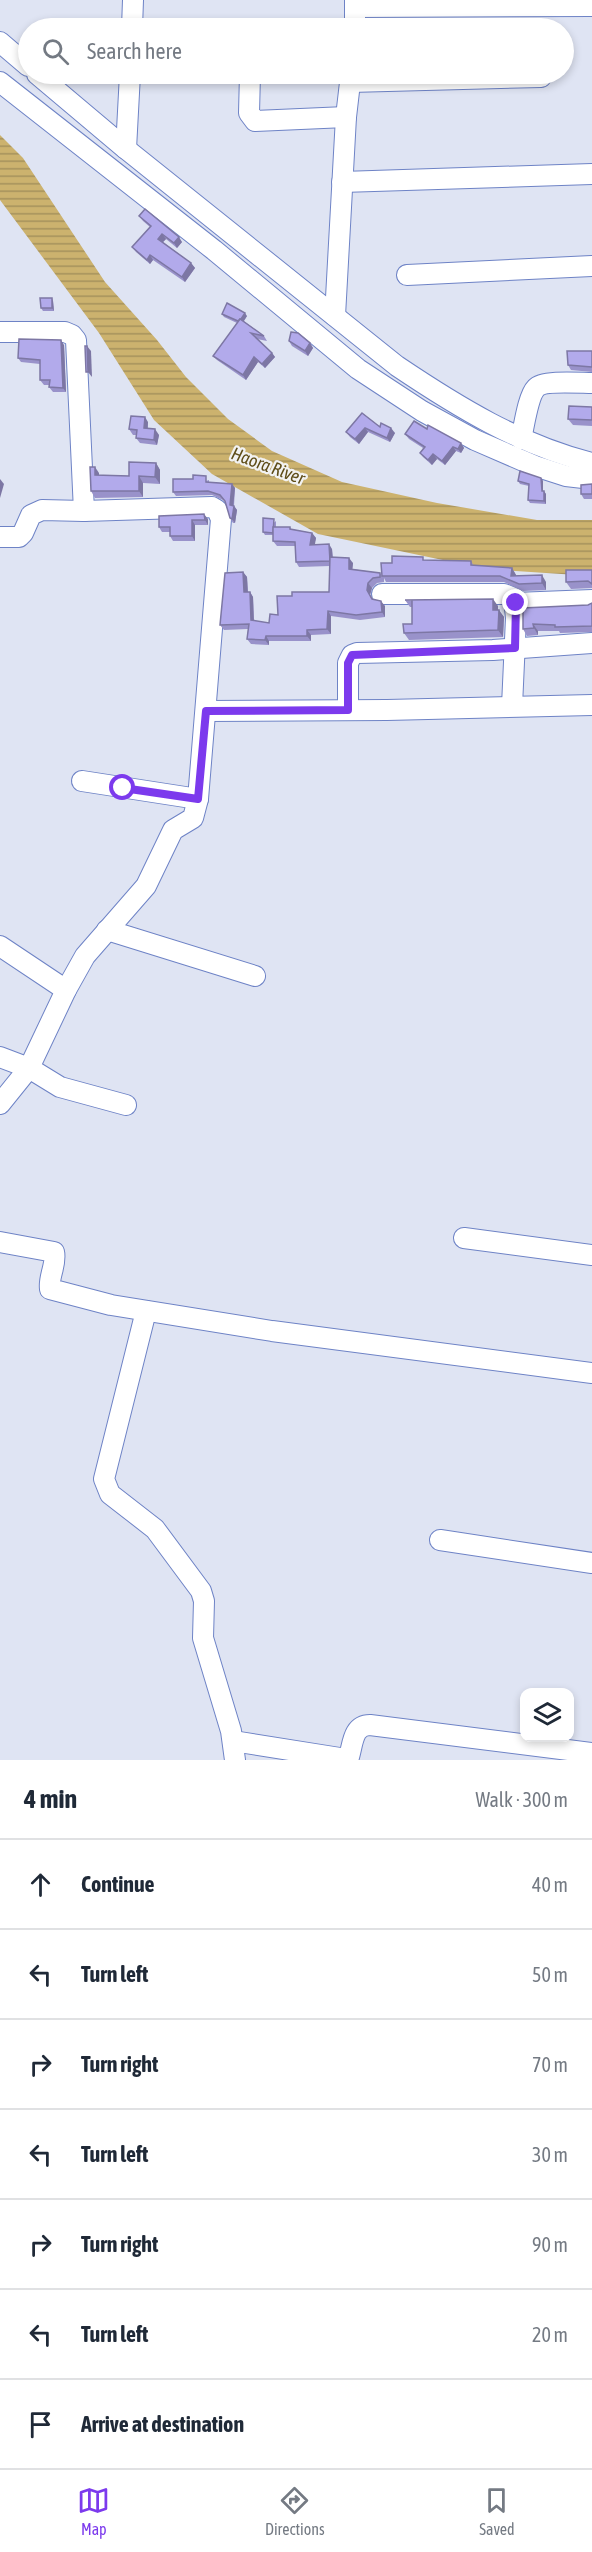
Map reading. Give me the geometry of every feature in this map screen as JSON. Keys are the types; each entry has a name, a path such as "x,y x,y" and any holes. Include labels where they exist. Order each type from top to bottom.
{"street":[{"path":"132,18 133,0"},
{"path":"355,4 579,4"},
{"path":"0,42 18,57"},
{"path":"0,82 214,250 358,369 422,411 475,440 535,466 566,476 592,479"},
{"path":"49,84 126,149 397,366 439,394 531,445 592,463"},
{"path":"126,149 129,84"},
{"path":"250,84 249,113 255,121 346,117"},
{"path":"335,316 346,117 350,84"},
{"path":"342,182 592,174"},
{"path":"407,275 592,266"},
{"path":"0,332 65,332 76,340 84,511"},
{"path":"521,439 532,394 536,387 546,383 592,383"},
{"path":"0,537 19,537 35,511 212,507 220,514 222,526 198,799 193,818 175,828 168,837 146,886 85,956 29,1068 0,1104"},
{"path":"382,594 504,594 514,598 516,603 512,706"},
{"path":"516,603 592,600"},
{"path":"348,710 348,663 352,655 357,653 592,643"},
{"path":"206,711 592,705"},
{"path":"82,781 198,799"},
{"path":"107,930 255,976"},
{"path":"0,946 66,990"},
{"path":"0,1057 29,1068 60,1087 126,1105"},
{"path":"464,1238 592,1255"},
{"path":"0,1242 54,1252 49,1284 52,1291 146,1311 359,1344 592,1373"},
{"path":"146,1311 104,1479 110,1494 149,1523 161,1536 201,1591 204,1601 203,1638 234,1750 346,1759 349,1757 357,1729 360,1726 370,1725 592,1753"},
{"path":"440,1540 592,1563"}],"water":[{"name":"Haora River","path":"0,135 23,158 105,282 157,340 186,377 228,419 272,451 342,482 437,503 537,520 592,520 592,576 486,569 318,534 212,474 154,420 99,333 0,200"}],"building":[{"path":"145,209 179,237 174,243 162,234 158,239 191,263 182,277 150,255 147,260 132,247 151,226 139,216"},
{"path":"40,298 52,298 52,308 41,308"},
{"path":"227,303 245,313 241,319 238,321 222,314"},
{"path":"240,319 264,336 251,333 272,353 262,364 254,357 243,375 213,356"},
{"path":"291,332 298,333 310,343 305,351 289,341"},
{"path":"19,339 61,340 63,388 49,387 50,380 40,380 40,360 18,358"},
{"path":"85,346 87,346 88,372 86,372"},
{"path":"567,351 592,351 592,367 568,365"},
{"path":"569,406 592,407 592,420 568,419"},
{"path":"362,413 380,427 381,423 391,428 387,438 365,428 355,439 346,432"},
{"path":"131,416 145,417 144,428 155,429 154,440 136,438 137,430 129,429"},
{"path":"414,421 427,429 428,425 461,443 458,449 453,447 442,461 433,454 428,460 420,453 425,447 405,434"},
{"path":"129,462 156,463 155,477 139,476 139,491 91,491 90,467 95,467 95,475 129,476"},
{"path":"520,471 541,478 544,501 528,500 529,484 518,481"},
{"path":"193,475 206,476 206,482 232,484 230,505 234,506 232,519 220,495 208,491 173,492 173,479 193,479"},
{"path":"592,484 592,494 581,494 581,485"},
{"path":"204,514 205,520 192,520 192,536 170,536 170,527 159,527 159,516"},
{"path":"263,518 274,519 273,533 263,532"},
{"path":"273,527 290,527 290,529 312,533 310,545 329,544 330,561 296,562 295,542 273,541"},
{"path":"392,556 423,557 423,560 471,561 471,565 512,568 511,576 542,575 542,583 519,584 500,576 382,576 381,563 392,563"},
{"path":"330,557 349,558 349,569 380,573 380,577 373,578 368,583 367,590 372,599 381,601 382,612 356,615 328,611 327,629 307,630 307,636 266,636 265,640 247,639 249,624 220,625 225,573 243,572 244,592 250,592 251,620 269,623 270,614 278,615 277,596 292,596 292,592 329,592"},
{"path":"566,570 592,570 592,584 588,581 566,582"},
{"path":"493,599 493,610 499,610 498,630 404,633 403,624 412,624 412,600 405,600"},
{"path":"592,603 592,626 555,627 555,625 533,624 534,628 523,629 523,608"}],"route":[{"path":"123,788 198,799 206,711 348,710 348,663 352,655 515,648 516,603"}]}
